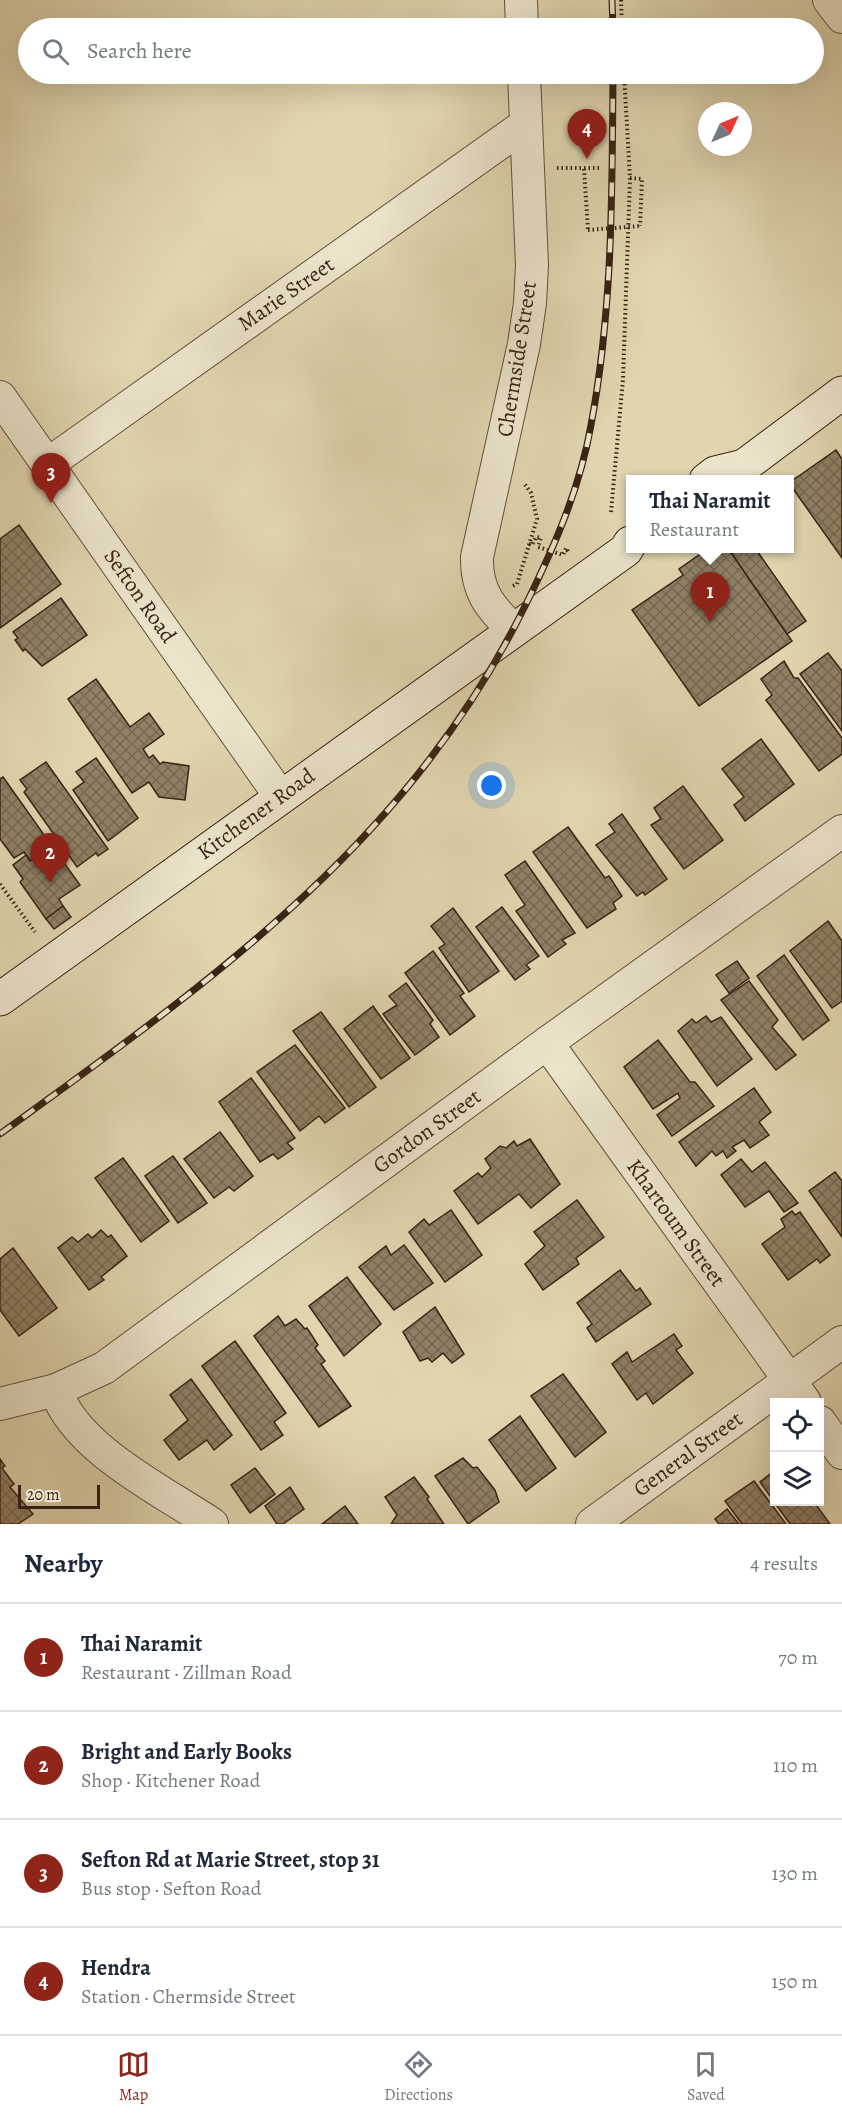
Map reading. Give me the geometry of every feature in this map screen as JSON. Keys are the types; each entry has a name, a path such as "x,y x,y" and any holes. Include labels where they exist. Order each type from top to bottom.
{"main road":[{"path":"712,475 715,473 739,473 842,393"},
{"name":"Kitchener Road","path":"0,999 626,549"}],"street":[{"path":"521,0 522,18"},
{"path":"830,0 842,17"},
{"name":"Chermside Street","path":"513,630 484,598 477,574 477,557 501,454 530,303 531,254 524,84"},
{"name":"Marie Street","path":"48,464 525,125"},
{"name":"Sefton Road","path":"0,397 280,796"},
{"name":"Gordon Street","path":"0,1404 56,1390 104,1368 547,1043 842,831"},
{"name":"Khartoum Street","path":"547,1043 797,1391"},
{"name":"General Street","path":"592,1524 797,1391 842,1342"},
{"path":"56,1390 60,1403 74,1425 95,1447 212,1524"},
{"path":"824,1429 842,1453"}],"path":[{"path":"621,0 622,18"},
{"path":"611,512 623,380 630,178 625,84"},
{"path":"554,167 599,168"},
{"path":"584,169 588,230 640,226 642,179 630,178"},
{"path":"501,454 531,493 537,519 517,584 506,589"},
{"path":"528,544 532,545 536,537 541,538 538,547 563,555 566,548 570,551 568,556 572,556"},
{"path":"0,884 35,932"}],"building":[{"path":"836,450 842,459 842,558 794,490 794,479"},
{"path":"19,525 61,584 0,628 0,539"},
{"path":"702,553 731,553 792,641 699,706 632,610 683,575 679,569"},
{"path":"731,553 758,553 806,621 787,634"},
{"path":"61,598 87,635 42,666 25,649 23,651 15,640 18,638 13,632"},
{"path":"828,653 842,671 842,731 800,674"},
{"path":"784,661 794,678 798,678 842,738 842,754 819,771 766,700 772,695 761,679"},
{"path":"96,679 130,727 149,713 164,734 143,749 149,758 153,755 160,764 163,762 189,766 185,800 159,797 149,782 132,793 68,699"},
{"path":"761,739 794,784 745,821 734,805 744,797 722,769"},
{"path":"96,758 138,818 108,841 73,790 84,782 76,772"},
{"path":"46,762 108,849 98,856 96,853 77,867 24,792 27,789 20,780"},
{"path":"3,777 52,846 30,861 24,852 14,858 0,839 0,779"},
{"path":"683,786 723,840 684,869 651,825 661,819 654,808"},
{"path":"622,814 667,879 645,895 643,892 637,896 596,845 615,832 609,824"},
{"path":"568,827 605,878 609,876 622,896 613,903 616,909 587,928 533,852"},
{"path":"52,846 80,885 59,899 63,906 46,919 20,882 23,879 13,865 26,855 30,861"},
{"path":"525,861 575,933 562,940 566,944 548,957 516,911 525,905 505,875"},
{"path":"63,906 71,917 54,929 46,919"},
{"path":"502,907 539,956 526,965 530,969 515,980 476,927"},
{"path":"453,908 499,971 469,992 439,948 445,944 431,926"},
{"path":"828,921 842,941 842,1001 832,1008 790,951"},
{"path":"433,951 464,993 460,996 475,1016 450,1035 405,973"},
{"path":"784,955 829,1020 803,1040 757,976"},
{"path":"737,961 749,978 729,993 716,975"},
{"path":"749,981 778,1020 772,1027 796,1055 776,1070 721,1000"},
{"path":"406,983 433,1020 430,1024 439,1037 415,1055 383,1014 397,1005 389,996"},
{"path":"373,1006 410,1058 381,1079 344,1029"},
{"path":"321,1012 376,1087 349,1107 293,1031"},
{"path":"706,1016 711,1022 721,1017 752,1059 717,1086 678,1031 692,1019 696,1023"},
{"path":"658,1040 690,1082 695,1082 714,1106 672,1136 657,1115 680,1098 678,1093 653,1109 624,1067"},
{"path":"295,1045 345,1108 325,1123 319,1116 300,1131 257,1072"},
{"path":"251,1078 295,1138 287,1143 293,1149 278,1159 273,1154 260,1162 219,1102"},
{"path":"754,1088 771,1112 759,1122 769,1135 750,1148 744,1140 732,1147 736,1151 727,1158 723,1151 716,1156 712,1151 696,1166 679,1142"},
{"path":"220,1132 253,1176 234,1191 229,1187 214,1198 184,1159"},
{"path":"530,1139 560,1184 531,1208 519,1194 478,1224 454,1191 478,1173 482,1177 491,1168 485,1159 500,1146 506,1148 514,1141 517,1146"},
{"path":"173,1156 207,1203 178,1223 145,1176"},
{"path":"123,1158 169,1221 141,1242 95,1178"},
{"path":"741,1159 752,1172 765,1162 798,1203 784,1212 769,1191 745,1207 721,1175"},
{"path":"835,1172 842,1181 842,1237 809,1191"},
{"path":"577,1200 604,1237 576,1258 579,1264 543,1290 525,1264 545,1246 534,1232"},
{"path":"451,1210 482,1255 445,1282 409,1232 424,1219 429,1225"},
{"path":"792,1211 795,1215 800,1212 830,1255 820,1263 817,1259 788,1280 762,1244 785,1227 781,1219"},
{"path":"101,1230 108,1237 111,1235 127,1256 101,1277 104,1280 89,1290 58,1248 72,1237 78,1242 88,1234 92,1238"},
{"path":"404,1245 433,1283 394,1310 359,1267 386,1246 391,1255"},
{"path":"13,1248 57,1308 19,1336 0,1310 0,1259"},
{"path":"620,1270 636,1291 640,1288 651,1304 596,1342 587,1328 592,1324 577,1303"},
{"path":"347,1277 381,1324 344,1356 309,1306"},
{"path":"435,1307 464,1354 452,1363 443,1353 432,1362 428,1358 420,1361 403,1332"},
{"path":"278,1316 285,1326 296,1319 305,1329 307,1328 318,1345 315,1348 325,1361 321,1364 351,1406 319,1427 254,1336"},
{"path":"674,1334 682,1346 676,1350 693,1373 653,1404 646,1393 637,1400 612,1364 627,1352 632,1362"},
{"path":"235,1341 286,1413 274,1422 283,1435 261,1450 202,1366"},
{"path":"563,1374 606,1432 575,1457 531,1396"},
{"path":"191,1379 232,1435 214,1450 207,1440 179,1460 164,1440 188,1420 170,1395"},
{"path":"520,1416 556,1468 526,1491 489,1440"},
{"path":"463,1458 473,1468 477,1467 495,1490 499,1502 468,1524 435,1476"},
{"path":"0,1459 5,1466 2,1468 14,1484 10,1487 33,1514 18,1524 0,1524"},
{"path":"255,1468 275,1494 250,1513 231,1485"},
{"path":"770,1474 770,1496 760,1482"},
{"path":"414,1477 429,1497 427,1499 444,1524 391,1524 397,1515 385,1497"},
{"path":"754,1481 770,1502 770,1506 773,1506 786,1524 742,1524 725,1501"},
{"path":"290,1487 304,1509 283,1524 277,1524 265,1506"},
{"path":"345,1506 358,1524 322,1524"},
{"path":"777,1506 817,1506 830,1524 790,1524"},
{"path":"727,1509 739,1524 719,1524 715,1519"}],"railway":[{"path":"612,0 613,18"},
{"path":"0,1134 155,1020 229,962 299,901 364,836 425,765 479,688 527,602 547,559 573,494 586,448 604,337 610,250 613,84"}],"place":[{"name":"Hendra","path":"587,159"},
{"name":"Sefton Rd at Marie Street, stop 31","path":"51,503"},
{"name":"Thai Naramit","path":"710,622"},
{"name":"Bright and Early Books","path":"50,883"}]}
